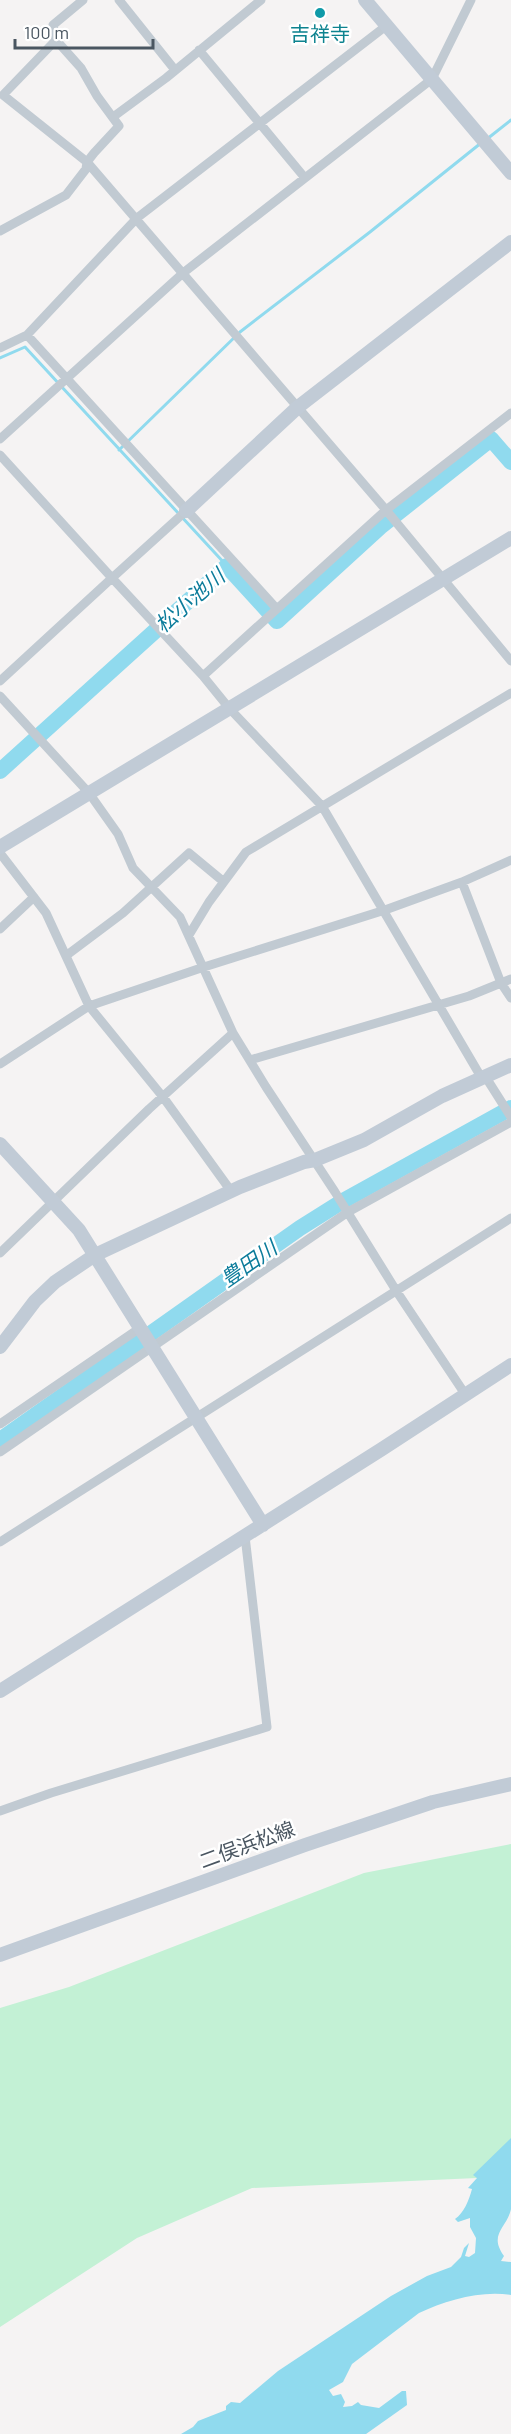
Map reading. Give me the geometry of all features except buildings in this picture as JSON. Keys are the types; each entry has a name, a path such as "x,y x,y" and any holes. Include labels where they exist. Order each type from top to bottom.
{"street":[{"path":"1,227 66,195 86,170 87,162 119,126 96,96 81,68 56,40 53,25 83,0"},
{"path":"119,0 175,70"},
{"path":"113,117 147,94 261,0"},
{"path":"365,0 511,173"},
{"path":"0,439 183,273 432,79 471,0"},
{"path":"0,348 27,335 137,218 386,26"},
{"path":"56,40 1,94 87,162 387,511 511,661"},
{"path":"199,50 304,178"},
{"path":"0,681 298,407 511,242"},
{"path":"27,335 65,380 129,448 180,515 277,610"},
{"path":"203,676 387,511 511,413"},
{"path":"0,455 322,806 385,910 438,1005 511,1119 348,1212 0,1452"},
{"path":"0,847 511,538"},
{"path":"189,935 246,852 511,693"},
{"path":"0,696 89,793 118,834 133,868 180,917 233,1033 296,1136 336,1192 396,1292 465,1394"},
{"path":"0,853 46,913 89,1006 163,1097 231,1191"},
{"path":"67,956 123,913 189,853 224,882"},
{"path":"0,1064 89,1006 385,910 462,882 511,860"},
{"path":"462,882 501,983 511,998"},
{"path":"0,928 34,897"},
{"path":"250,1060 438,1005 511,979"},
{"path":"0,1253 233,1033"},
{"path":"0,1347 35,1300 55,1282 96,1255 231,1191 364,1140 442,1096 511,1065"},
{"path":"0,1144 79,1230 263,1525"},
{"path":"0,1542 511,1218"},
{"path":"0,1424 141,1330"},
{"path":"0,1691 510,1367"},
{"path":"0,1810 267,1727 245,1536"},
{"name":"二俣浜松線","path":"0,1955 433,1802 511,1784"}],"green space":[{"path":"511,1844 511,2210 477,2178 252,2188 137,2238 0,2327 0,2008 69,1987 364,1873"}],"water":[{"path":"511,2138 511,2209 498,2236 498,2242 504,2256 501,2261 511,2262 511,2295 488,2294 464,2297 419,2313 352,2364 343,2382 329,2390 333,2396 341,2394 345,2402 343,2407 352,2406 358,2402 361,2405 379,2408 402,2391 406,2391 407,2405 366,2434 181,2434 198,2421 226,2410 226,2406 231,2402 240,2403 278,2371 391,2296 427,2276 451,2267 461,2257 464,2248 469,2243 465,2256 469,2257 475,2253 476,2238 470,2227 470,2218 458,2222 455,2219 468,2202 472,2189 468,2188 477,2178 473,2175"}],"waterway":[{"path":"487,139 511,120"},
{"path":"119,450 240,332 481,143"},
{"path":"0,358 25,347 227,566"},
{"name":"松小池川","path":"0,771 227,566 277,621 380,527 491,439 511,462"},
{"name":"豊田川","path":"0,1440 300,1228 343,1201 511,1108"}],"place":[{"name":"吉祥寺","path":"320,13"}]}
